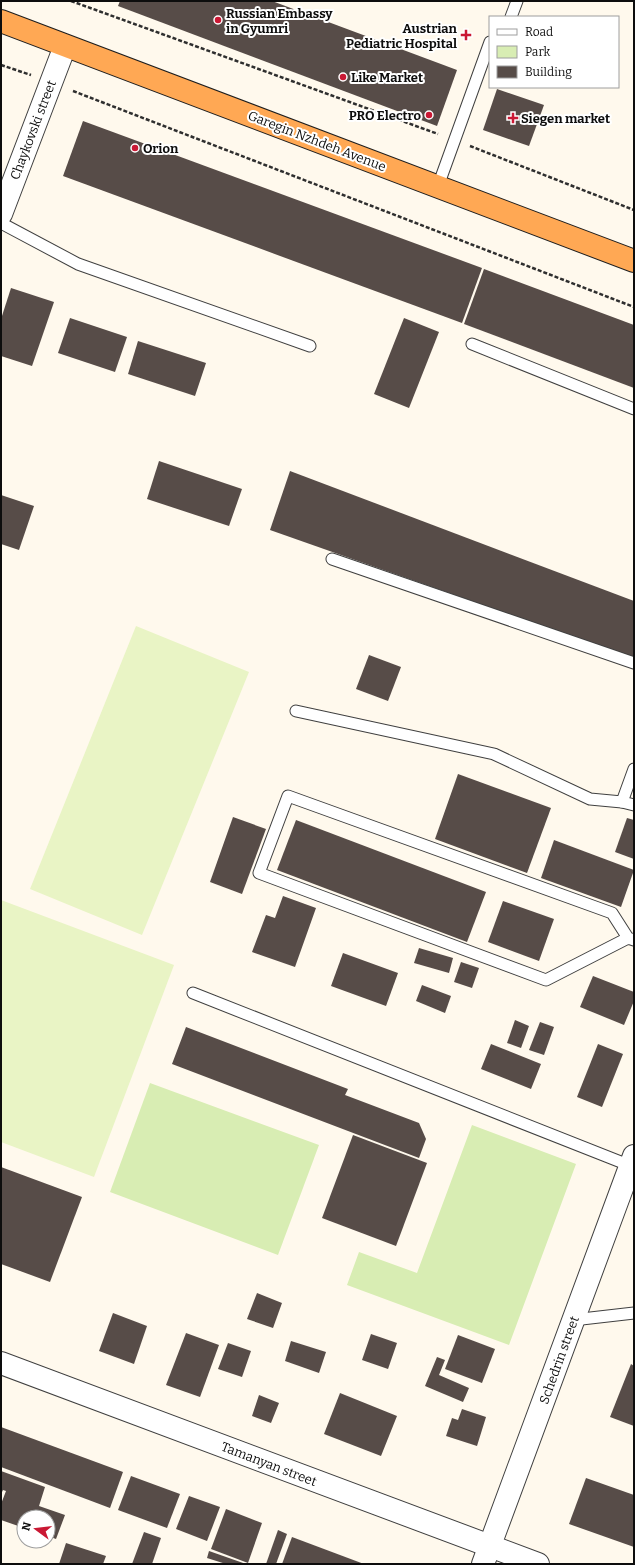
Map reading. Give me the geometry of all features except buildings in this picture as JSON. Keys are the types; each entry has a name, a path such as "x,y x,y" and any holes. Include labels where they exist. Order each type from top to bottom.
{"highway":[{"name":"Garegin Nzhdeh Avenue","path":"1,21 634,261"}],"street":[{"name":"Chaykovski street","path":"1,214 65,46"},
{"name":"Schedrin street","path":"487,1555 632,1161"},
{"name":"Tamanyan street","path":"1,1363 487,1555 538,1564"}],"lane":[{"path":"512,16 517,1"},
{"path":"438,186 489,45"},
{"path":"1,223 78,264 310,346"},
{"path":"472,344 634,409"},
{"path":"332,559 634,664"},
{"path":"296,711 494,754 590,799 622,802 634,805"},
{"path":"622,802 634,768"},
{"path":"288,796 612,913 631,939 546,980 259,873 288,796"},
{"path":"193,993 632,1161"},
{"path":"574,1320 634,1313"}],"path":[{"path":"71,1 454,140 634,210"},
{"path":"1,65 52,82 634,307"}],"green space":[{"path":"136,626 249,672 142,935 30,889"},
{"path":"1,900 174,965 94,1177 1,1142"},
{"path":"150,1083 319,1145 278,1255 110,1192"},
{"path":"472,1125 576,1164 509,1345 347,1285 359,1252 417,1273"}],"place":[{"name":"Russian Embassy in Gyumri","path":"218,20"},
{"name":"Austrian Pediatric Hospital","path":"466,35"},
{"name":"Like Market","path":"343,77"},
{"name":"PRO Electro","path":"429,115"},
{"name":"Siegen market","path":"513,118"},
{"name":"Orion","path":"135,148"}]}
